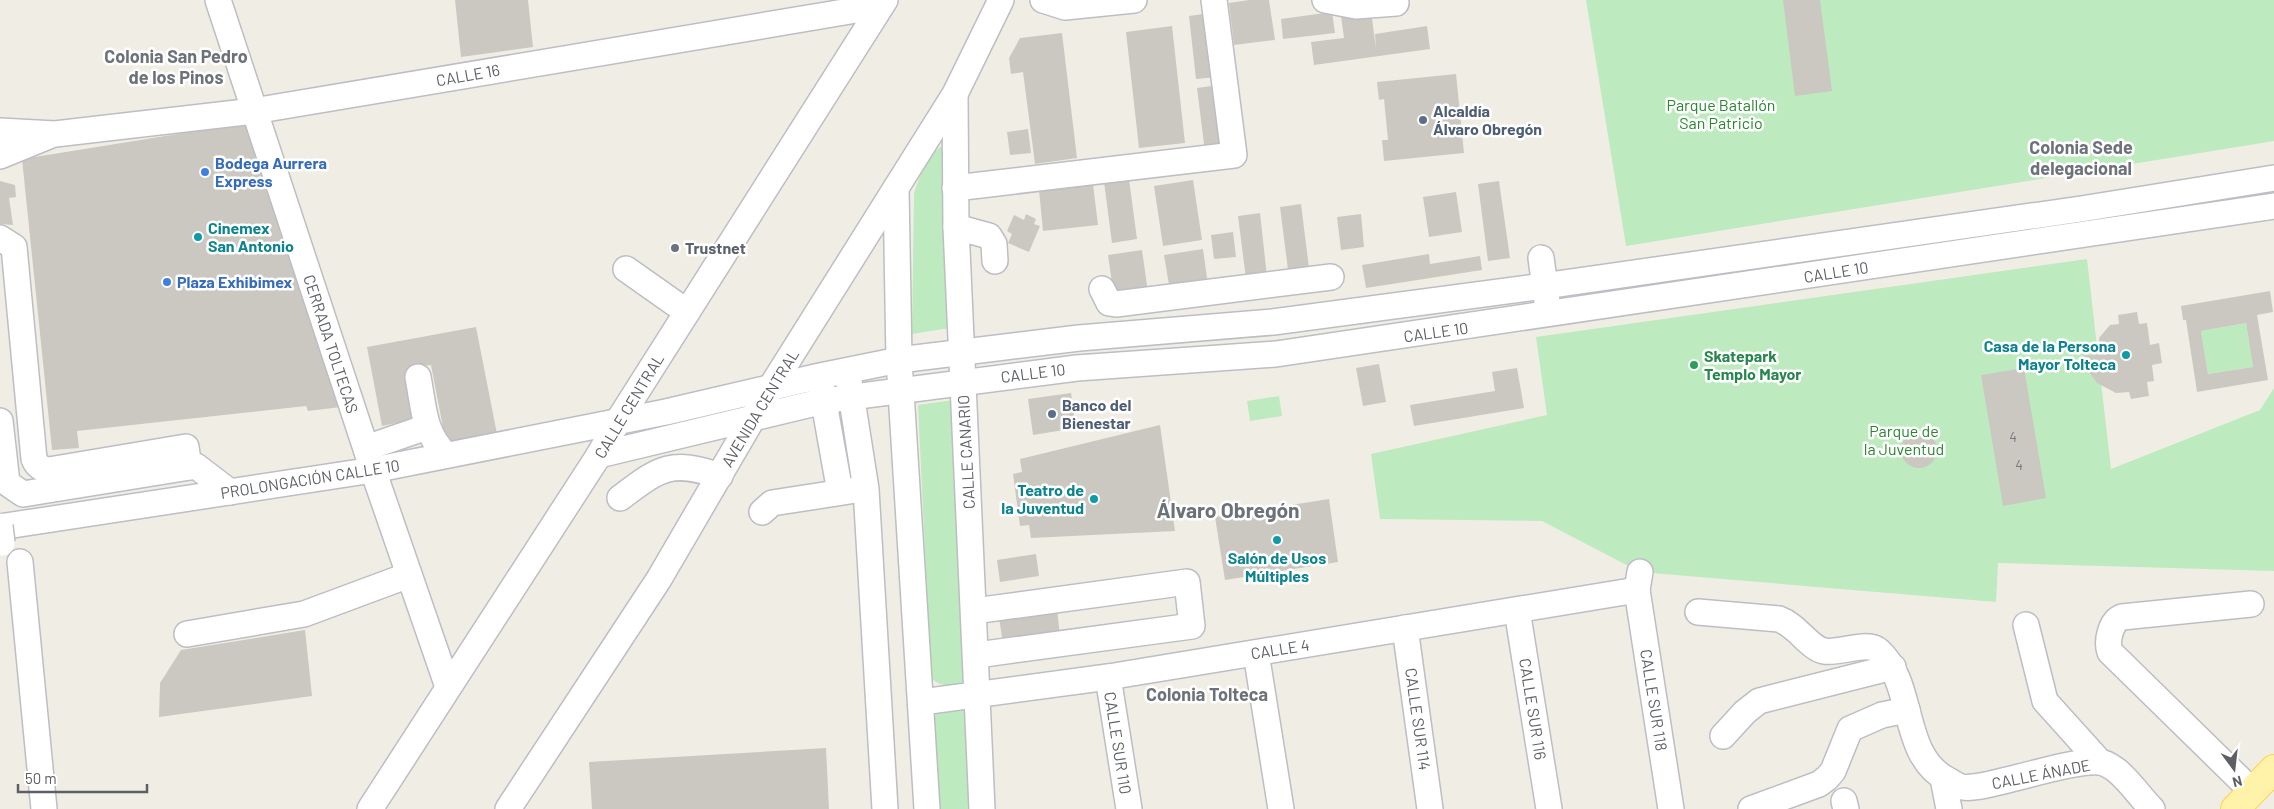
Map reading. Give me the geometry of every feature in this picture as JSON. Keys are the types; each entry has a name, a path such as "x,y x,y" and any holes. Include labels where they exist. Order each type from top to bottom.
{"main road":[{"path":"2243,800 2274,769"}],"street":[{"name":"CERRADA TOLTECAS","path":"218,0 369,459 448,687"},
{"path":"1043,0 1065,7 1134,0"},
{"path":"955,188 1234,155 1214,0"},
{"path":"1325,0 1356,6 1396,3"},
{"name":"CALLE 16","path":"0,131 55,134 254,111 882,2"},
{"name":"CALLE CENTRAL","path":"370,809 599,455 645,377 882,2"},
{"name":"AVENIDA CENTRAL","path":"508,809 659,579 771,387 955,94 995,4"},
{"name":"CALLE CANARIO","path":"955,94 956,227 977,655 982,809"},
{"name":"CALLE 16","path":"0,156 55,134"},
{"name":"CALLE 10","path":"618,421 899,360 1079,338 1273,322 1544,286 2081,209 2274,178"},
{"path":"896,188 899,360 922,702 927,809"},
{"name":"CALLE 10","path":"599,455 852,397 1077,368 1276,354 1550,315 2274,206"},
{"path":"956,227 989,236 994,244 995,261"},
{"path":"0,238 14,247 36,465 42,469 49,470 186,447 189,467"},
{"path":"1541,258 1550,315"},
{"path":"626,269 687,312"},
{"path":"1102,289 1109,303 1116,304 1331,277"},
{"path":"847,370 866,489 885,809"},
{"path":"820,376 840,492"},
{"path":"418,377 427,427 436,445 446,455"},
{"path":"645,377 648,399 654,406 666,412"},
{"path":"0,421 6,483 23,494 196,466 230,492"},
{"name":"PROLONGACIÓN CALLE 10","path":"1,536 230,492 369,459 446,455 618,421"},
{"path":"369,459 427,427"},
{"path":"620,498 652,474 677,466 703,470 720,476"},
{"path":"762,512 772,503 866,489"},
{"path":"20,562 44,809"},
{"path":"186,634 304,614 409,575"},
{"name":"CALLE 4","path":"922,702 978,696 1108,676 1517,610 1639,581"},
{"name":"CALLE SUR 118","path":"1639,581 1671,809"},
{"path":"974,611 1187,582 1192,626 977,655"},
{"path":"2243,800 2110,652 2108,646 2113,624 2122,617 2251,604"},
{"name":"CALLE SUR 116","path":"1517,610 1549,809"},
{"path":"1698,612 1779,619 1790,623 1816,648 1833,652 1868,646 1877,648 1893,667 1920,751 1929,767 1943,778 1950,809"},
{"path":"2026,625 2045,701 2100,762"},
{"name":"CALLE SUR 114","path":"1405,628 1430,809"},
{"path":"1256,653 1281,809"},
{"path":"1723,736 1758,701 1893,667"},
{"name":"CALLE SUR 110","path":"1108,676 1129,809"},
{"path":"1752,809 1819,784 1833,771 1850,729 1882,715 1907,710"},
{"name":"CALLE ÁNADE","path":"1943,778 1962,787 1981,786 2081,764 2100,762 2116,770 2152,809"}],"green space":[{"name":"Parque Batallón San Patricio","path":"1586,0 2274,0 2274,141 1626,246"},
{"path":"943,146 947,148 956,327 912,334 914,194 928,160"},
{"name":"Parque de la Juventud","path":"2087,259 2111,469 2260,410 2274,388 2274,571 1998,563 1996,602 1640,572 1542,521 1380,519 1371,454 1547,415 1536,337"},
{"path":"2246,323 2253,367 2208,374 2201,331"},
{"path":"1279,396 1282,416 1250,421 1247,401"},
{"path":"961,399 969,679 954,685 944,685 934,681 931,677 918,405"},
{"path":"967,708 979,809 937,809 933,720 938,712 942,710"}],"building":[{"path":"455,0 528,0 533,47 461,57"},
{"path":"1269,0 1275,40 1234,45 1229,3"},
{"path":"1783,0 1820,0 1832,91 1795,96"},
{"path":"1371,11 1376,49 1375,34 1427,26 1430,49 1314,65 1311,42 1344,38 1341,16"},
{"path":"1332,12 1335,33 1283,39 1281,19"},
{"path":"1210,13 1218,77 1196,79 1189,16"},
{"path":"1172,26 1185,143 1139,148 1126,32"},
{"path":"1062,33 1077,158 1035,164 1023,72 1011,74 1009,58 1020,38"},
{"name":"Alcaldía Álvaro Obregón","path":"1456,74 1464,153 1384,161 1382,140 1388,140 1384,99 1379,100 1377,82"},
{"path":"1218,85 1226,149 1205,152 1197,88"},
{"name":"Plaza Exhibimex","path":"246,123 341,407 308,411 306,406 77,431 79,448 52,450 22,159"},
{"path":"1028,129 1031,153 1010,155 1007,132"},
{"path":"1129,179 1137,239 1112,243 1104,182"},
{"path":"1193,180 1202,240 1163,246 1154,186"},
{"path":"0,181 15,185 16,197 9,198 13,225 0,224"},
{"path":"1499,181 1510,258 1488,261 1478,184"},
{"path":"1093,184 1098,225 1043,231 1039,190"},
{"path":"1456,192 1462,232 1429,237 1423,197"},
{"path":"1301,204 1309,268 1288,270 1280,207"},
{"path":"1260,213 1267,277 1246,279 1238,216"},
{"path":"1026,214 1036,219 1034,224 1040,226 1029,252 1008,243 1012,234 1007,231 1014,215 1024,220"},
{"path":"1361,214 1364,247 1341,250 1337,217"},
{"path":"1233,232 1236,257 1214,259 1211,235"},
{"path":"1203,249 1208,285 1170,291 1164,255"},
{"path":"1142,250 1148,292 1114,297 1108,255"},
{"path":"1429,254 1430,264 1480,256 1482,270 1366,288 1362,265"},
{"path":"2270,291 2273,312 2257,315 2268,380 2197,392 2186,320 2183,320 2181,306","holes":["2246,323 2253,367 2208,374 2201,331"]},
{"name":"Casa de la Persona Mayor Tolteca","path":"2137,312 2139,324 2147,323 2150,345 2159,343 2162,363 2152,365 2154,381 2147,382 2149,396 2131,399 2129,392 2116,393 2097,383 2085,366 2081,356 2100,354 2099,338 2110,325 2119,324 2118,315"},
{"path":"476,327 497,434 446,443 431,365 411,368 421,418 382,426 367,347"},
{"path":"1379,364 1386,402 1363,406 1356,368"},
{"path":"1517,368 1524,408 1414,426 1410,405 1495,391 1492,372"},
{"path":"2024,368 2046,498 2003,506 1981,375"},
{"name":"Banco del Bienestar","path":"1071,393 1076,428 1033,435 1028,399"},
{"name":"Teatro de la Juventud","path":"1160,425 1175,531 1031,538 1029,525 1020,526 1013,474 1022,472 1020,459"},
{"path":"1919,432 1931,438 1937,450 1931,462 1919,468 1907,462 1901,450 1907,438"},
{"name":"Salón de Usos Múltiples","path":"1329,499 1338,562 1225,580 1215,517"},
{"path":"1036,554 1039,576 1000,582 997,560"},
{"path":"1057,609 1060,636 1003,644 999,617"},
{"path":"305,630 312,696 159,717 160,683 181,650"},
{"path":"826,748 829,809 592,809 589,762"}],"place":[{"name":"Alcaldía Álvaro Obregón","path":"1423,120"},
{"name":"Bodega Aurrera Express","path":"205,172"},
{"name":"Cinemex San Antonio","path":"198,237"},
{"name":"Trustnet","path":"675,248"},
{"name":"Plaza Exhibimex","path":"167,282"},
{"name":"Casa de la Persona Mayor Tolteca","path":"2126,355"},
{"name":"Skatepark Templo Mayor","path":"1694,365"},
{"name":"Banco del Bienestar","path":"1052,414"},
{"name":"Teatro de la Juventud","path":"1094,499"},
{"name":"Salón de Usos Múltiples","path":"1277,540"}],"district":[{"name":"Colonia San Pedro de los Pinos","path":"176,67"},
{"name":"Colonia Sede delegacional","path":"2081,158"},
{"name":"Álvaro Obregón","path":"1228,511"},
{"name":"Colonia Tolteca","path":"1207,695"}]}
